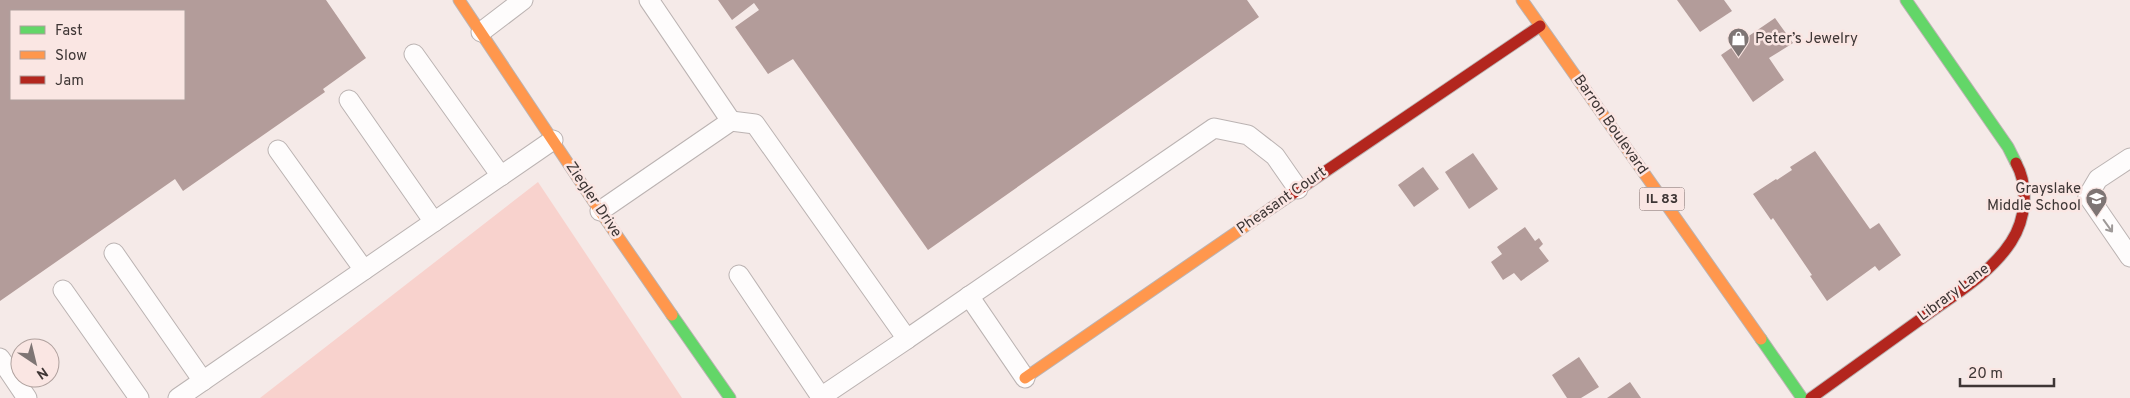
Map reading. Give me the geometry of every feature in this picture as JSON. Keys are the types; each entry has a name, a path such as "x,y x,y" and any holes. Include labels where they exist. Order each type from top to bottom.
{"street":[{"name":"Ziegler Drive","path":"459,0 600,211 730,398"},
{"name":"Barron Boulevard","path":"1522,0 1802,398"},
{"name":"Library Lane","path":"1811,398 1981,276 2012,242 2021,219 2026,195 2023,176 2008,147 1906,0"},
{"name":"Pheasant Court","path":"1025,378 1298,189 1540,26"}],"lane":[{"path":"481,32 524,0"},
{"path":"649,0 731,120"},
{"path":"414,54 501,176"},
{"path":"349,100 434,222"},
{"path":"600,211 731,120 755,124 907,339"},
{"path":"738,275 821,396 1214,128 1248,135 1275,156 1298,189"},
{"path":"178,398 553,140"},
{"path":"278,150 364,270"},
{"path":"2130,158 2098,180 2088,196 2130,256"},
{"path":"114,253 203,381"},
{"path":"64,290 139,398"},
{"path":"969,296 1025,378"},
{"path":"0,358 27,398"}],"shaded area":[{"path":"538,182 682,398 260,398"}],"building":[{"path":"0,0 326,0 366,58 323,89 325,92 183,191 175,179 0,301"},
{"path":"718,0 1247,0 1259,17 928,250 793,59 768,74 735,27 759,10 754,3 732,20"},
{"path":"1677,0 1724,0 1732,11 1700,32"},
{"path":"1775,18 1793,43 1769,58 1784,80 1753,102 1721,55"},
{"path":"1815,151 1870,229 1879,223 1901,255 1879,271 1875,266 1827,301 1810,276 1812,275 1773,218 1771,220 1753,194 1792,170 1790,167"},
{"path":"1473,153 1498,189 1469,209 1445,172"},
{"path":"1423,167 1439,189 1414,207 1398,185"},
{"path":"1525,227 1535,241 1539,238 1543,244 1539,248 1549,261 1521,281 1514,273 1503,280 1491,262 1502,254 1497,247"},
{"path":"1579,357 1599,387 1581,398 1567,398 1552,375"},
{"path":"1630,382 1641,398 1607,398"}],"traffic: fast":[{"path":"1906,0 2008,147 2016,163"},
{"path":"672,315 730,398"},
{"path":"1761,339 1802,398"}],"traffic: slow":[{"path":"459,0 672,315"},
{"path":"1522,0 1761,339"},
{"path":"1025,378 1270,209"}],"traffic: jam":[{"path":"1270,209 1540,26"},
{"path":"1811,398 1971,283 2003,253 2016,233 2023,213 2023,182 2016,163"}],"place":[{"name":"Peter’s Jewelry","path":"1739,58"},
{"name":"Grayslake Middle School","path":"2097,217"}]}
